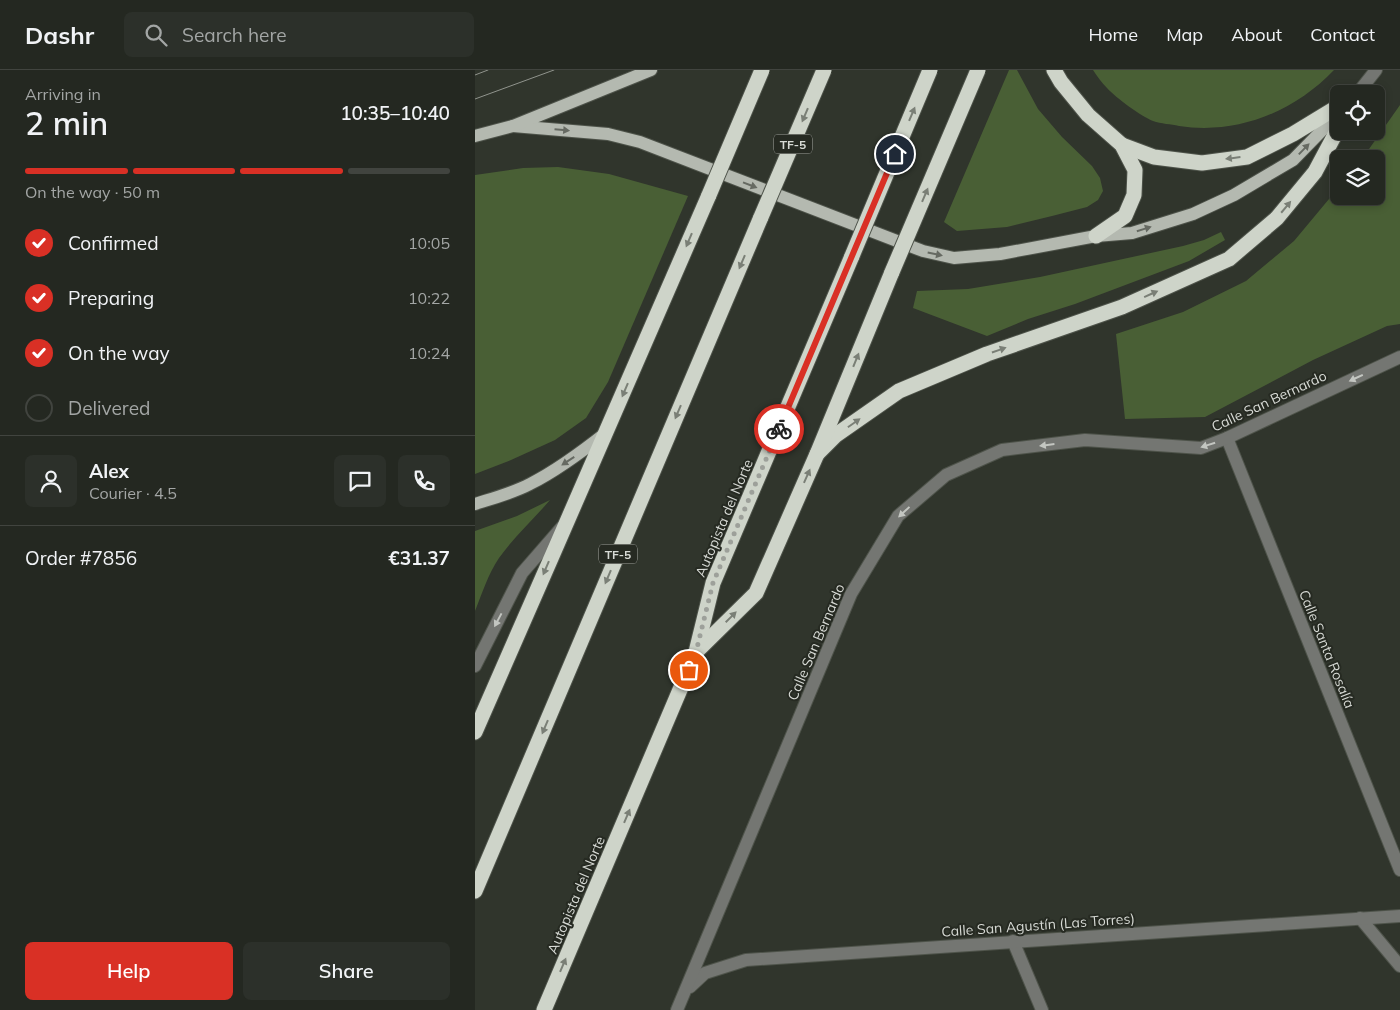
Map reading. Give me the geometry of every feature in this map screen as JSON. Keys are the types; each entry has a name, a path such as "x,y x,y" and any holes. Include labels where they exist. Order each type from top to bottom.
{"highway":[{"path":"475,732 565,523 607,432 762,70"},
{"name":"TF-5","path":"475,891 825,70"},
{"name":"Autopista del Norte","path":"544,1010 696,652 713,583 931,70"},
{"path":"696,652 756,593 817,454 978,70"},
{"path":"1054,70 1061,82 1088,115 1122,145 1154,157 1202,163 1247,157 1293,134 1330,111"},
{"path":"817,454 836,435 899,391 987,354 1122,307 1229,259 1277,218 1315,172 1332,140"},
{"path":"1096,236 1125,216 1135,195 1135,170 1122,145"}],"main road":[{"path":"475,136 513,126 651,70"},
{"path":"513,126 608,134 640,142 923,251 954,258 1001,254 1096,236 1132,233 1193,214 1234,195 1293,160 1330,122"},
{"path":"475,504 529,485 572,459 607,432"}],"street":[{"path":"1364,85 1375,70"},
{"name":"Calle San Bernardo","path":"677,1010 851,594 898,516 947,475 1002,450 1085,440 1201,448 1227,438 1400,357"},
{"name":"Calle Santa Rosalía","path":"1227,438 1400,870"},
{"path":"475,666 522,573 565,523"},
{"name":"Calle San Agustín (Las Torres)","path":"686,990 705,973 746,960 1400,916"},
{"path":"1361,918 1400,966"},
{"path":"1013,941 1042,1010"}],"green space":[{"path":"1009,70 1017,70 1038,109 1062,137 1092,166 1100,178 1103,191 1098,200 1087,207 1007,227 957,231 944,222"},
{"path":"1093,70 1334,70 1301,98 1283,109 1243,123 1201,128 1179,126 1148,119 1111,92"},
{"path":"1400,105 1400,324 1387,326 1313,360 1205,417 1125,419 1116,334 1183,312 1246,281 1294,241 1330,198 1330,205 1385,205 1385,150 1368,150 1375,140 1385,140 1385,126"},
{"path":"558,167 609,174 688,196 608,382 586,418 555,440 475,474 475,175 523,168"},
{"path":"1221,232 1225,240 1189,261 1075,304 1028,319 987,336 913,308 917,291 968,289 1040,277 1183,246 1204,240"},
{"path":"550,500 499,558 488,577 475,611 475,531 517,516"}],"tram line":[{"path":"475,75 488,70"},
{"path":"475,99 554,70"}],"way so far":[{"path":"689,670 696,652 713,583 779,429"}],"route":[{"path":"779,429 895,154"}]}
